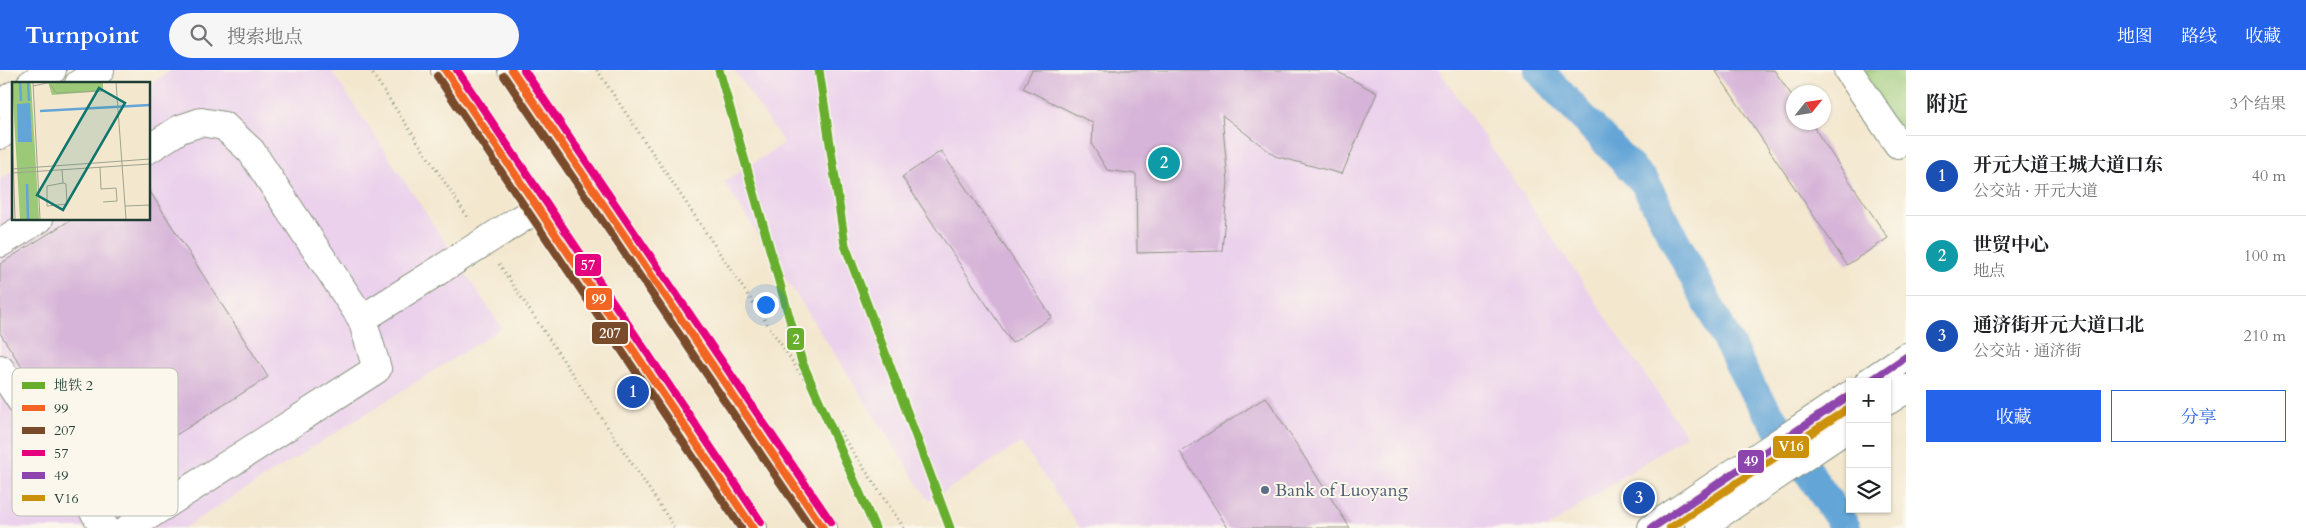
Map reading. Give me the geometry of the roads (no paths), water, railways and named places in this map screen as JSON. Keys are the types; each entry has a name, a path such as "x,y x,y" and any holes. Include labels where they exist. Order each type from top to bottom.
{"main road":[{"path":"34,82 52,70"},
{"path":"82,82 100,70"},
{"path":"444,70 753,528"},
{"path":"512,70 823,528"},
{"path":"1848,70 1898,144"},
{"path":"0,104 12,96"},
{"path":"150,148 180,129 201,122 224,126 251,151 362,319 377,369 178,497"},
{"path":"0,135 12,127"},
{"path":"362,319 538,208"},
{"path":"0,243 37,220"},
{"path":"1875,378 1906,357"},
{"path":"0,369 12,387"},
{"path":"1891,398 1906,389"},
{"path":"1699,528 1740,483 1846,397"},
{"path":"1652,528 1846,428"},
{"path":"97,516 105,528"},
{"path":"129,528 148,516"}],"waterway":[{"path":"1538,70 1645,183 1752,388 1846,528"}],"metro line":[{"name":"2","path":"719,70 802,362 875,528"},
{"name":"2","path":"819,70 845,245 950,528"}],"place":[{"name":"世贸中心","path":"1164,163"},
{"name":"开元大道王城大道口东","path":"633,392"},
{"name":"Bank of Luoyang","path":"1265,490"},
{"name":"通济街开元大道口北","path":"1639,498"}]}
